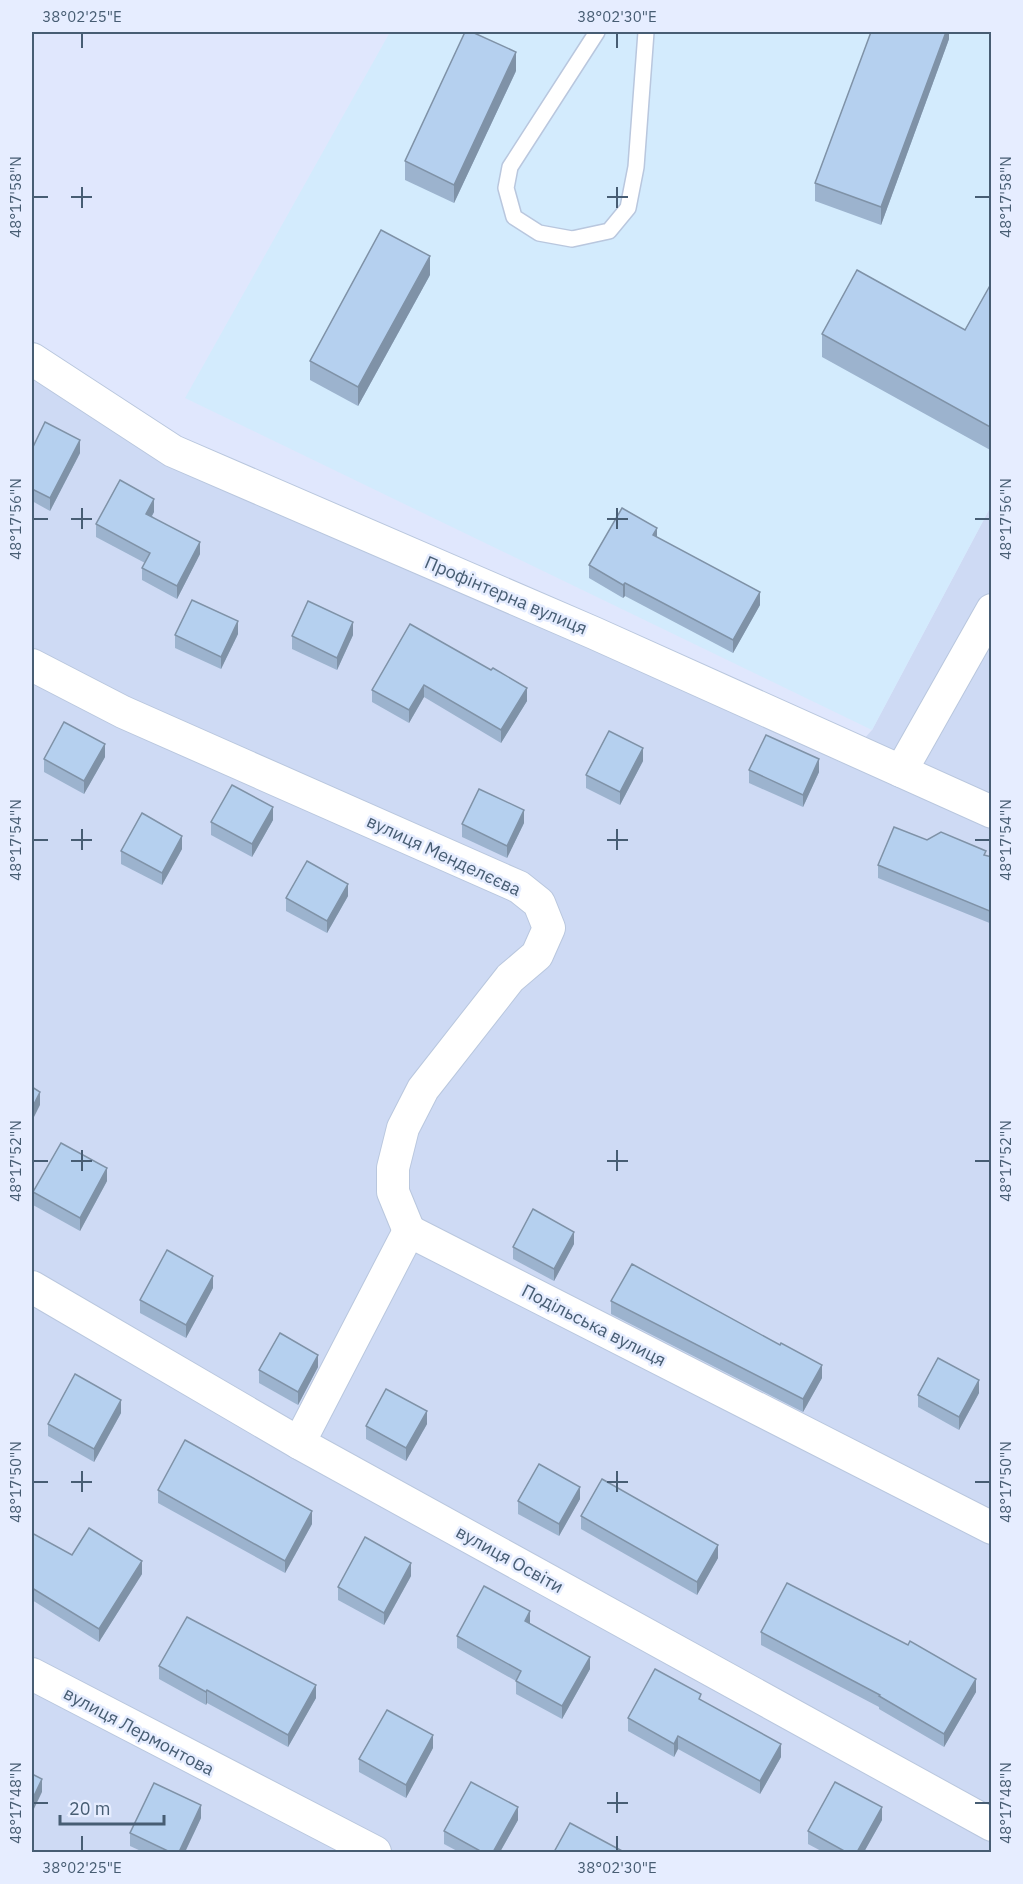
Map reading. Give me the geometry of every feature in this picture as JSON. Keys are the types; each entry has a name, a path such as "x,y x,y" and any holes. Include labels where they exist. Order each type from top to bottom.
{"street":[{"name":"Профінтерна вулиця","path":"32,359 173,451 594,633 992,812"},
{"path":"901,771 992,610"},
{"name":"вулиця Менделєєва","path":"32,664 123,711 519,887 539,903 549,928 537,955 510,978 423,1089 403,1128 393,1168 393,1192 409,1231"},
{"path":"299,1443 409,1231"},
{"name":"Подільська вулиця","path":"409,1231 992,1528"},
{"name":"вулиця Освіти","path":"32,1287 299,1443 992,1825"},
{"name":"вулиця Лермонтова","path":"32,1674 375,1852"}],"lane":[{"path":"597,32 510,167 506,188 514,217 539,233 572,239 609,231 628,208 636,167 646,32"}],"shaded area":[{"path":"390,32 991,32 991,506 872,730 185,398"},
{"path":"32,380 842,763 872,730 991,506 991,1852 32,1852"}],"building":[{"path":"465,32 472,32 516,52 454,185 405,161"},
{"path":"871,32 946,32 881,207 815,183"},
{"path":"381,230 430,256 358,387 310,361"},
{"path":"857,270 965,330 992,282 992,428 822,334"},
{"path":"45,422 80,440 50,498 32,489 32,449"},
{"path":"120,480 154,499 146,514 200,542 177,586 142,568 150,553 96,524"},
{"path":"622,508 657,528 653,535 760,592 733,640 625,583 623,585 589,565"},
{"path":"192,600 238,621 221,657 175,635"},
{"path":"308,601 353,622 337,658 292,636"},
{"path":"410,624 527,688 501,730 424,685 409,710 372,690"},
{"path":"64,722 105,744 84,781 44,759"},
{"path":"609,731 643,748 620,792 586,775"},
{"path":"766,735 819,759 803,795 749,770"},
{"path":"232,785 273,807 252,844 211,822"},
{"path":"479,789 524,810 507,846 462,824"},
{"path":"142,813 182,836 162,873 121,851"},
{"path":"894,827 927,840 941,832 986,851 984,855 992,857 992,912 878,865"},
{"path":"307,861 348,884 327,921 286,898"},
{"path":"32,1087 40,1092 32,1108"},
{"path":"61,1143 107,1168 80,1218 33,1192"},
{"path":"533,1209 574,1232 554,1269 513,1247"},
{"path":"167,1250 213,1276 186,1325 140,1300"},
{"path":"632,1264 780,1345 781,1343 822,1365 803,1399 611,1301"},
{"path":"280,1333 318,1355 298,1392 259,1370"},
{"path":"938,1358 979,1380 959,1417 918,1395"},
{"path":"75,1374 121,1400 94,1449 48,1424"},
{"path":"386,1389 427,1411 406,1448 366,1426"},
{"path":"185,1440 312,1511 285,1561 158,1490"},
{"path":"539,1464 580,1487 559,1524 518,1501"},
{"path":"602,1479 718,1545 697,1582 581,1516"},
{"path":"89,1528 142,1561 99,1629 32,1588 32,1533 72,1555"},
{"path":"365,1537 411,1563 384,1613 338,1587"},
{"path":"787,1583 908,1645 910,1641 976,1679 944,1734 880,1695 761,1632"},
{"path":"484,1586 530,1611 525,1621 590,1657 562,1706 516,1681 521,1671 457,1636"},
{"path":"187,1617 316,1685 288,1735 159,1666"},
{"path":"655,1669 701,1694 699,1699 781,1744 760,1781 678,1736 674,1744 628,1718"},
{"path":"387,1710 433,1735 406,1785 359,1759"},
{"path":"32,1774 42,1779 32,1800"},
{"path":"471,1782 518,1807 493,1852 482,1852 444,1831"},
{"path":"835,1782 882,1807 857,1852 846,1852 808,1831"},
{"path":"154,1783 201,1805 179,1852 170,1852 130,1833"},
{"path":"570,1823 624,1852 554,1852"}]}
